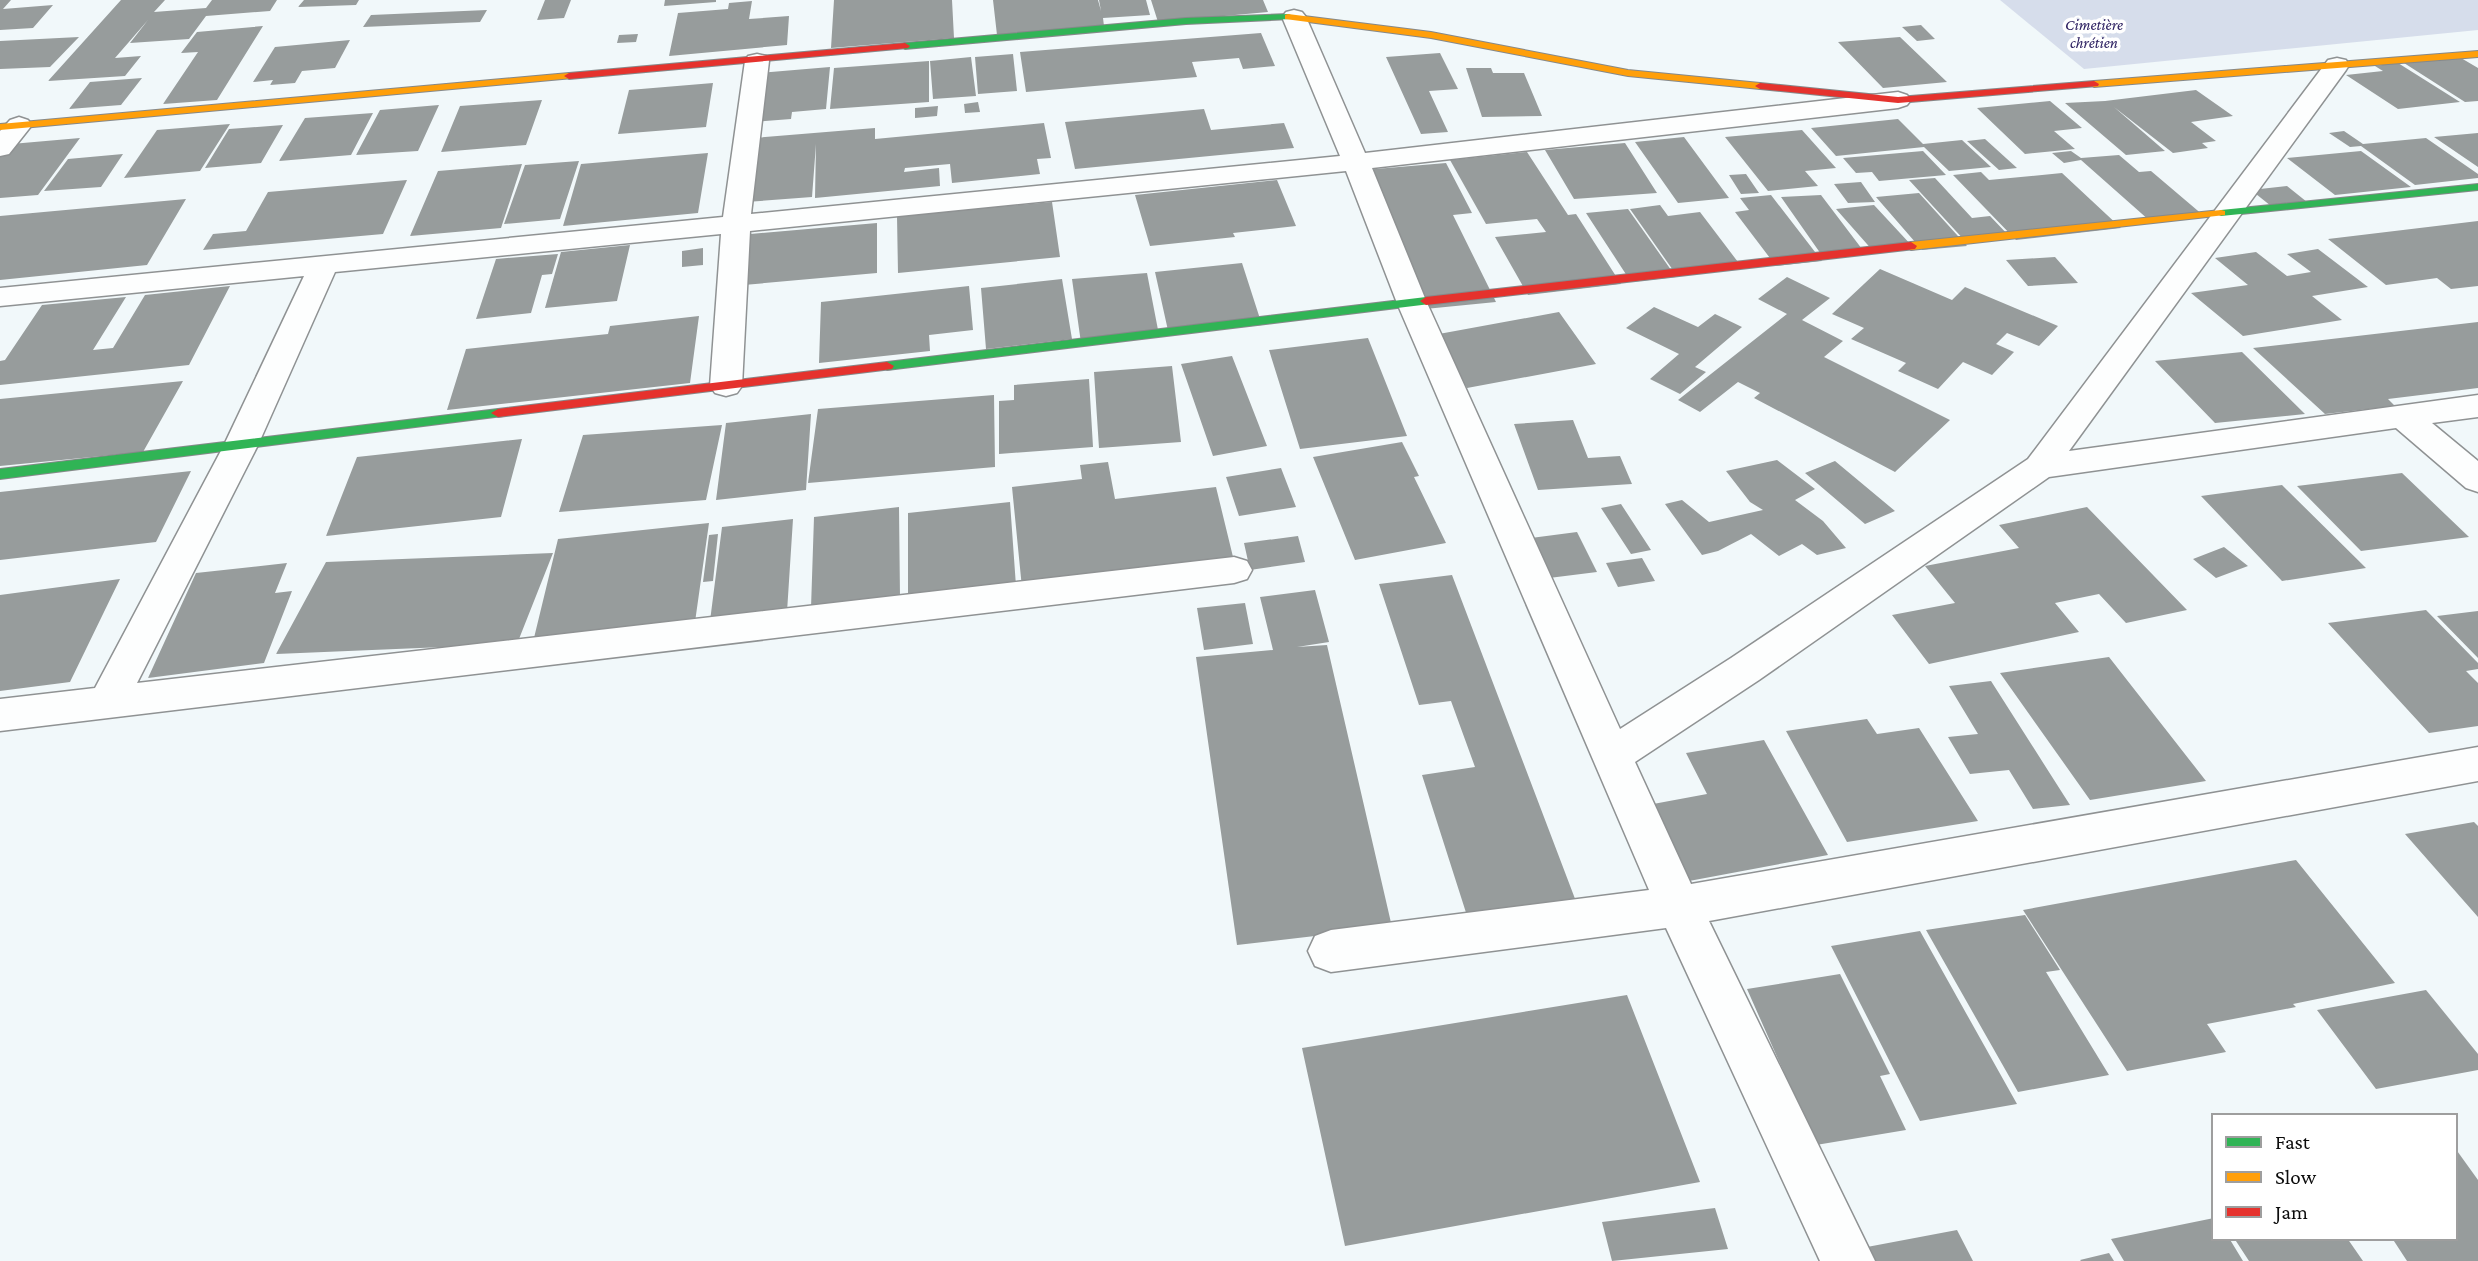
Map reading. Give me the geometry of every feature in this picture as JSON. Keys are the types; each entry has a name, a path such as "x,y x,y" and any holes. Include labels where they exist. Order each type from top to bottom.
{"street":[{"path":"1294,17 1412,303 1611,756 1679,906 1848,1261"},
{"path":"0,148 10,126 1186,21 1294,17 1432,35 1628,73 1898,100"},
{"path":"0,297 1356,162 1898,100 2478,54"},
{"path":"726,386 736,224 757,61"},
{"path":"1611,756 1745,669 2039,467 2337,65"},
{"path":"0,474 1412,303 2228,212 2478,187"},
{"path":"108,701 241,445 324,265"},
{"path":"2039,467 2478,406"},
{"path":"2402,416 2478,480"},
{"path":"0,715 1234,570"},
{"path":"1332,951 1679,906 2478,764"}],"green space":[{"name":"Cimetière chrétien","path":"2000,0 2478,0 2478,30 2084,69"}],"building":[{"path":"0,0 11,0 3,9 53,5 33,28 0,30"},
{"path":"121,0 165,0 154,12 206,8 212,0 277,0 270,11 206,16 189,39 130,43 148,20 115,58 141,56 125,76 48,81"},
{"path":"304,0 359,0 356,5 298,7"},
{"path":"545,0 571,0 564,18 537,20"},
{"path":"665,0 716,0 716,2 664,6"},
{"path":"834,0 952,0 954,38 831,48"},
{"path":"993,0 1098,0 1101,11 1099,0 1146,0 1150,15 1103,18 1104,26 997,35"},
{"path":"1151,0 1263,0 1268,12 1158,22"},
{"path":"752,1 749,19 789,16 787,45 669,56 678,13 728,9 729,3"},
{"path":"487,10 480,22 363,27 371,15"},
{"path":"1921,25 1935,39 1917,41 1902,27"},
{"path":"263,26 217,100 163,104 198,52 181,53 197,32"},
{"path":"1261,33 1275,66 1243,69 1239,58 1192,62 1197,77 1026,92 1020,52"},
{"path":"638,34 636,42 617,43 619,35"},
{"path":"79,37 50,67 0,69 0,41"},
{"path":"1900,37 1947,82 1883,88 1838,42"},
{"path":"350,40 335,68 302,71 295,83 270,85 273,80 253,82 275,47"},
{"path":"1440,53 1458,89 1429,91 1448,132 1421,134 1386,57"},
{"path":"1013,54 1017,91 978,94 975,57"},
{"path":"971,57 976,96 933,99 930,61"},
{"path":"2461,58 2478,68 2478,101 2465,102 2404,63"},
{"path":"929,61 929,102 830,109 834,68"},
{"path":"2398,63 2460,102 2398,109 2346,75 2383,71 2375,66"},
{"path":"830,67 826,109 792,112 791,119 753,122 760,73"},
{"path":"1466,68 1491,68 1493,73 1524,73 1542,116 1482,117"},
{"path":"142,78 121,105 69,109 90,82"},
{"path":"713,83 706,127 618,134 629,90"},
{"path":"2196,90 2233,116 2191,122 2216,141 2202,143 2208,148 2173,153 2114,107 2165,151 2126,155 2065,103 2105,101"},
{"path":"542,100 526,145 441,152 460,106"},
{"path":"2050,101 2082,128 2054,131 2075,149 2025,154 1977,108"},
{"path":"978,102 980,112 965,113 964,104"},
{"path":"439,105 418,151 356,155 380,110"},
{"path":"938,106 937,116 915,118 915,108"},
{"path":"1204,109 1211,130 1284,123 1294,148 1075,169 1065,122"},
{"path":"373,113 351,155 279,161 305,118"},
{"path":"1898,119 1923,144 1962,140 1991,167 1949,171 1924,147 1836,156 1811,128"},
{"path":"1044,123 1051,158 1037,159 1040,174 952,183 950,164 905,168 904,172 939,168 940,186 815,198 816,144 812,197 746,202 754,138 875,128 875,139"},
{"path":"230,124 200,171 124,178 157,130"},
{"path":"283,125 261,163 205,168 229,129"},
{"path":"1802,130 1836,168 1805,171 1818,186 1768,191 1725,137"},
{"path":"2344,131 2363,144 2426,138 2478,174 2478,178 2415,185 2361,146 2350,147 2329,133"},
{"path":"2478,133 2478,167 2434,137"},
{"path":"1684,137 1729,198 1678,203 1635,142"},
{"path":"80,138 38,195 0,198 0,145"},
{"path":"1985,139 2017,168 1999,170 1967,141"},
{"path":"1625,143 1657,193 1574,199 1545,150"},
{"path":"1923,151 1946,175 1879,181 1872,172 1856,173 1843,158"},
{"path":"2071,151 2081,158 2119,155 2139,172 2151,171 2204,216 2150,221 2081,160 2064,163 2052,153"},
{"path":"2361,151 2411,187 2335,195 2287,158"},
{"path":"1527,152 1568,215 1576,214 1621,284 1528,295 1495,237 1546,232 1537,219 1486,224 1450,160"},
{"path":"708,153 698,213 563,226 581,164"},
{"path":"123,154 101,187 44,191 68,159"},
{"path":"579,161 560,219 504,224 525,165"},
{"path":"1446,163 1472,213 1453,215 1496,302 1415,310 1352,171"},
{"path":"522,164 501,228 410,236 438,171"},
{"path":"1981,172 1989,180 2062,173 2121,228 2016,240 1953,175"},
{"path":"1746,174 1759,193 1741,194 1729,175"},
{"path":"1935,178 1972,218 1990,216 2011,238 1966,242 1909,180"},
{"path":"407,180 383,234 203,250 213,234 246,231 268,192"},
{"path":"1277,180 1296,226 1233,233 1235,237 1150,246 1135,195"},
{"path":"1861,182 1875,202 1848,203 1834,184"},
{"path":"2287,186 2312,206 2276,210 2251,190"},
{"path":"1919,193 1967,246 1922,250 1876,197"},
{"path":"1771,195 1822,261 1776,266 1735,212 1749,210 1740,198"},
{"path":"1821,195 1865,253 1823,257 1781,197"},
{"path":"186,199 147,265 0,280 0,216"},
{"path":"1052,202 1060,257 898,273 897,216"},
{"path":"1660,205 1668,216 1700,212 1741,266 1675,273 1630,209"},
{"path":"1874,205 1913,247 1874,252 1836,209"},
{"path":"1628,209 1676,277 1631,282 1586,213"},
{"path":"2478,221 2478,286 2451,289 2437,278 2386,285 2328,239"},
{"path":"877,223 877,273 732,286 739,235"},
{"path":"630,245 617,301 545,308 561,252"},
{"path":"703,248 703,265 682,267 682,251"},
{"path":"2318,249 2368,287 2312,296 2342,320 2243,336 2191,293 2248,285 2215,258 2256,252 2287,276 2311,272 2287,254"},
{"path":"558,254 552,274 542,275 531,313 476,319 496,259"},
{"path":"2055,257 2078,283 2028,286 2006,260"},
{"path":"1242,263 1262,325 1169,335 1155,272"},
{"path":"1880,269 1952,300 1965,287 2058,326 2039,346 2007,333 1996,344 2014,352 1992,375 1963,362 1938,389 1898,371 1906,363 1851,339 1864,328 1832,314"},
{"path":"1147,273 1159,335 1081,343 1072,279"},
{"path":"1787,277 1830,298 1802,320 1843,341 1824,357 1950,420 1895,472 1754,398 1760,393 1738,382 1700,412 1678,400 1787,314 1758,299"},
{"path":"1062,279 1072,339 986,349 981,288"},
{"path":"230,286 189,365 0,385 0,361 5,360 42,305 126,297 93,350 113,348 145,295"},
{"path":"969,286 973,330 929,335 930,351 819,363 821,302"},
{"path":"1654,307 1698,327 1715,314 1742,327 1695,367 1706,372 1680,394 1650,379 1679,354 1626,328"},
{"path":"1559,312 1596,364 1467,388 1457,371 1417,338"},
{"path":"699,316 690,383 447,410 466,349 608,334 610,326"},
{"path":"2478,322 2478,388 2388,399 2395,406 2325,414 2253,348"},
{"path":"1368,338 1407,436 1300,449 1269,350"},
{"path":"2242,352 2305,414 2215,423 2155,361"},
{"path":"1232,356 1267,446 1213,456 1181,364"},
{"path":"1172,366 1181,442 1099,448 1094,372"},
{"path":"1089,379 1093,447 999,454 999,401 1014,400 1014,385"},
{"path":"183,381 143,452 0,466 0,399"},
{"path":"994,395 995,467 808,483 818,409"},
{"path":"811,414 806,490 716,500 726,423"},
{"path":"1573,420 1588,458 1620,456 1632,484 1538,490 1514,424"},
{"path":"722,425 706,500 559,512 583,435"},
{"path":"522,439 501,517 326,536 357,457"},
{"path":"1402,442 1419,476 1414,477 1446,543 1355,560 1313,457"},
{"path":"1777,460 1815,489 1795,500 1823,521 1846,548 1817,555 1802,544 1779,556 1751,534 1718,551 1702,555 1665,504 1682,500 1709,522 1763,510 1750,502 1726,471"},
{"path":"1835,461 1895,511 1865,524 1805,473"},
{"path":"1108,462 1115,499 1216,487 1234,561 1022,588 1012,487 1082,479 1080,465"},
{"path":"1281,468 1296,507 1239,516 1226,477"},
{"path":"191,471 156,542 0,560 0,492"},
{"path":"2402,473 2469,537 2361,551 2297,486"},
{"path":"2282,485 2366,568 2282,581 2201,496"},
{"path":"1010,502 1016,586 908,598 908,513"},
{"path":"1621,504 1651,550 1631,554 1601,508"},
{"path":"899,507 900,597 811,608 814,517"},
{"path":"2087,507 2187,610 2126,623 2099,594 2055,603 2079,632 1929,664 1892,615 1955,603 1925,566 2019,548 1999,525"},
{"path":"793,519 787,612 710,621 722,527"},
{"path":"709,523 695,622 533,642 558,539"},
{"path":"1577,532 1597,572 1549,578 1531,538"},
{"path":"718,534 713,581 703,582 709,535"},
{"path":"1298,536 1305,562 1250,570 1244,543"},
{"path":"2224,547 2248,566 2216,578 2193,559"},
{"path":"553,553 517,644 276,654 326,562"},
{"path":"1642,558 1655,581 1618,587 1606,563"},
{"path":"287,563 275,593 292,591 264,663 148,678 196,573"},
{"path":"1452,575 1577,904 1469,922 1422,775 1475,767 1451,701 1419,705 1379,584"},
{"path":"120,579 70,682 0,691 0,595"},
{"path":"1315,590 1329,642 1297,647 1327,645 1392,927 1237,945 1196,657 1273,650 1260,597"},
{"path":"1245,603 1253,644 1204,650 1197,608"},
{"path":"2426,610 2478,663 2478,669 2466,671 2478,683 2478,726 2429,733 2328,623"},
{"path":"2478,611 2478,658 2437,616"},
{"path":"2109,657 2206,781 2090,800 2000,673"},
{"path":"1991,681 2070,805 2033,809 2009,770 1970,774 1948,737 1978,734 1949,686"},
{"path":"1867,719 1877,734 1919,728 1978,821 1847,842 1786,731"},
{"path":"1764,740 1828,855 1673,884 1637,807 1707,794 1686,753"},
{"path":"2474,822 2478,826 2478,917 2405,834"},
{"path":"2296,860 2395,983 2293,1004 2296,1007 2207,1024 2226,1052 2127,1071 2023,910"},
{"path":"2025,915 2060,970 2046,972 2109,1075 2018,1092 1926,930"},
{"path":"1920,931 2017,1104 1920,1121 1831,946"},
{"path":"1840,974 1890,1074 1880,1076 1906,1130 1816,1145 1747,989"},
{"path":"2426,990 2478,1054 2478,1070 2376,1089 2317,1010"},
{"path":"1627,995 1700,1182 1345,1246 1302,1048"},
{"path":"2457,1151 2478,1180 2478,1261 2407,1261 2393,1240 2457,1240"},
{"path":"1715,1208 1728,1249 1612,1261 1602,1222"},
{"path":"2212,1218 2212,1240 2230,1240 2243,1261 2124,1261 2111,1239"},
{"path":"1957,1230 1973,1261 1873,1261 1867,1247"},
{"path":"2235,1240 2348,1240 2363,1261 2249,1261"},
{"path":"2109,1253 2114,1261 2080,1260"}],"traffic: fast":[{"path":"905,46 1186,21 1288,17"},
{"path":"2221,213 2478,187"},
{"path":"887,366 1426,301"},
{"path":"0,474 498,413"}],"traffic: slow":[{"path":"1288,17 1431,35 1628,73 1760,86"},
{"path":"2094,84 2478,54"},
{"path":"0,127 569,76"},
{"path":"1911,246 2221,213"}],"traffic: jam":[{"path":"569,76 905,46"},
{"path":"1760,86 1898,100 2094,84"},
{"path":"1426,301 1911,246"},
{"path":"498,413 887,366"}]}
